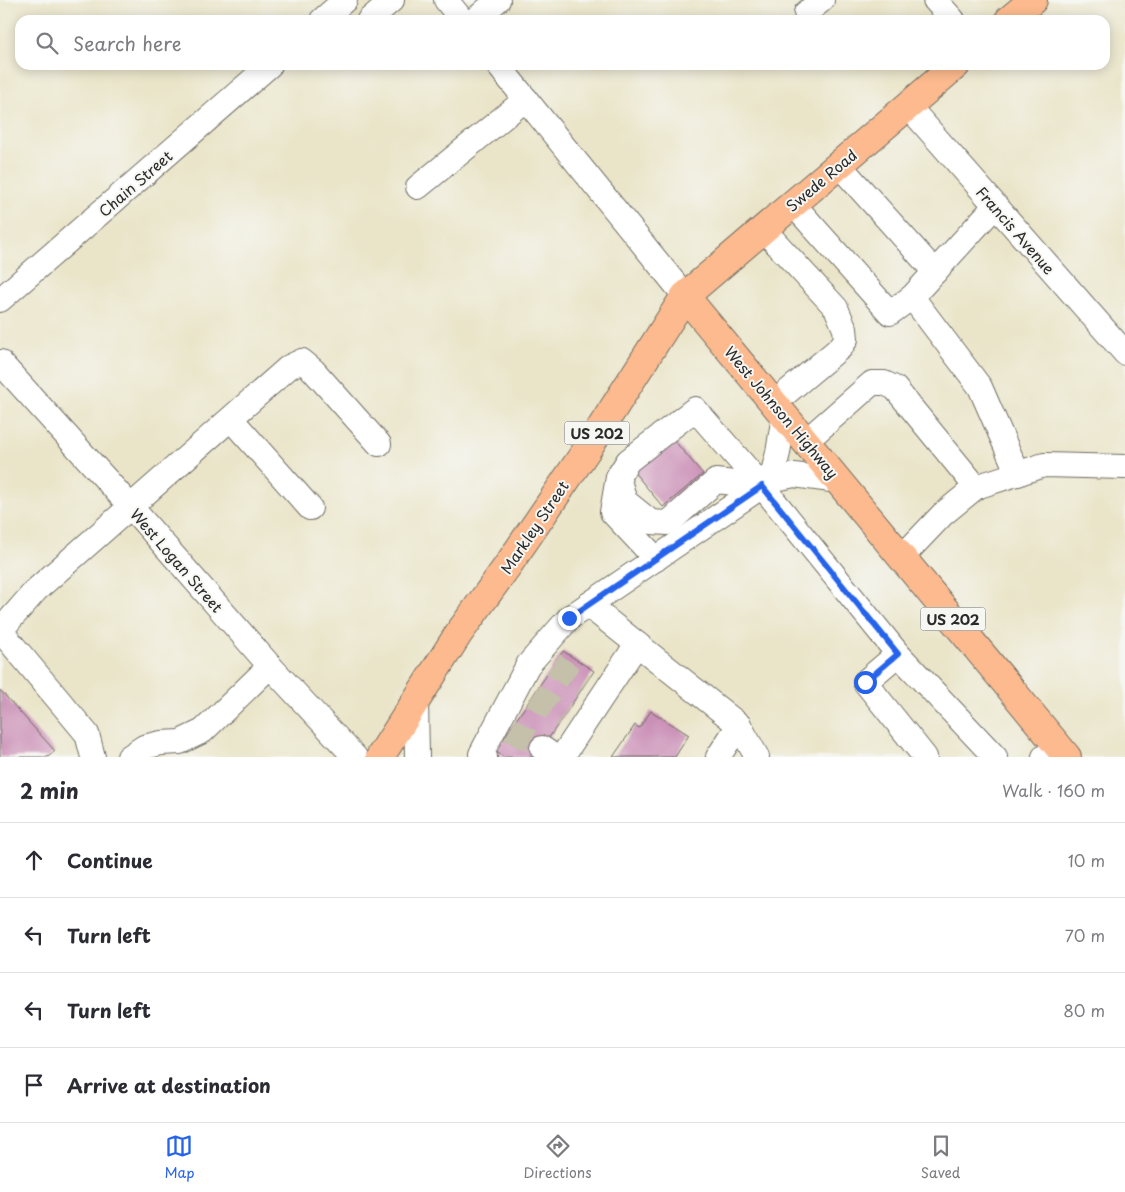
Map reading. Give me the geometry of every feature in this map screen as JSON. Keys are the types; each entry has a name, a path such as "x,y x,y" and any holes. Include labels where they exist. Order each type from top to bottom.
{"main road":[{"path":"1015,15 1033,0"},
{"name":"Swede Road","path":"685,296 950,70"},
{"name":"West Johnson Highway","path":"685,296 902,557 1057,754"},
{"name":"Markley Street","path":"380,757 459,633 588,448 685,296"}],"street":[{"path":"328,15 345,0"},
{"path":"375,15 392,0"},
{"path":"446,0 458,15"},
{"path":"481,15 498,0"},
{"name":"Chain Street","path":"0,300 264,70"},
{"name":"West Johnson Highway","path":"502,70 685,296"},
{"path":"418,187 526,99"},
{"name":"Francis Avenue","path":"908,106 1125,353"},
{"path":"839,165 935,272"},
{"path":"793,204 890,313 912,297 995,206"},
{"path":"485,757 480,754 504,725 526,690 528,665 546,659 569,618 766,483 778,453 779,409 842,347 846,339 845,329 836,308 763,229"},
{"path":"912,297 980,387 1018,474"},
{"path":"93,757 87,734 0,630 36,590 289,366 302,361 313,370 379,444"},
{"name":"West Logan Street","path":"0,362 131,507 270,666 355,757"},
{"path":"806,441 872,383 884,383 895,388 905,399 976,487"},
{"path":"656,559 612,512 618,477 628,460 695,409 766,483 898,654 995,757"},
{"path":"231,419 310,508"},
{"path":"902,557 943,514 976,487 1044,465 1125,467"},
{"path":"618,477 624,501 650,522 668,523 716,481 766,483 794,475 839,481"},
{"path":"588,605 739,724 757,757"},
{"path":"553,754 592,692 637,644"},
{"path":"898,654 865,682 925,757"},
{"path":"130,757 144,747 180,742 203,731 270,666"},
{"path":"416,701 417,757"},
{"path":"718,757 739,724"}],"building":[{"path":"673,439 703,474 663,507 628,465"},
{"path":"563,651 594,671 536,757 504,757 495,751"},
{"path":"0,690 55,751 48,757 0,757"},
{"path":"651,711 689,735 675,757 613,757 635,725 639,728"}],"tunnel":[{"path":"553,664 584,686"},
{"path":"533,695 564,716"},
{"path":"510,729 542,748"}],"route":[{"path":"569,618 762,486 898,654 865,682"}]}
